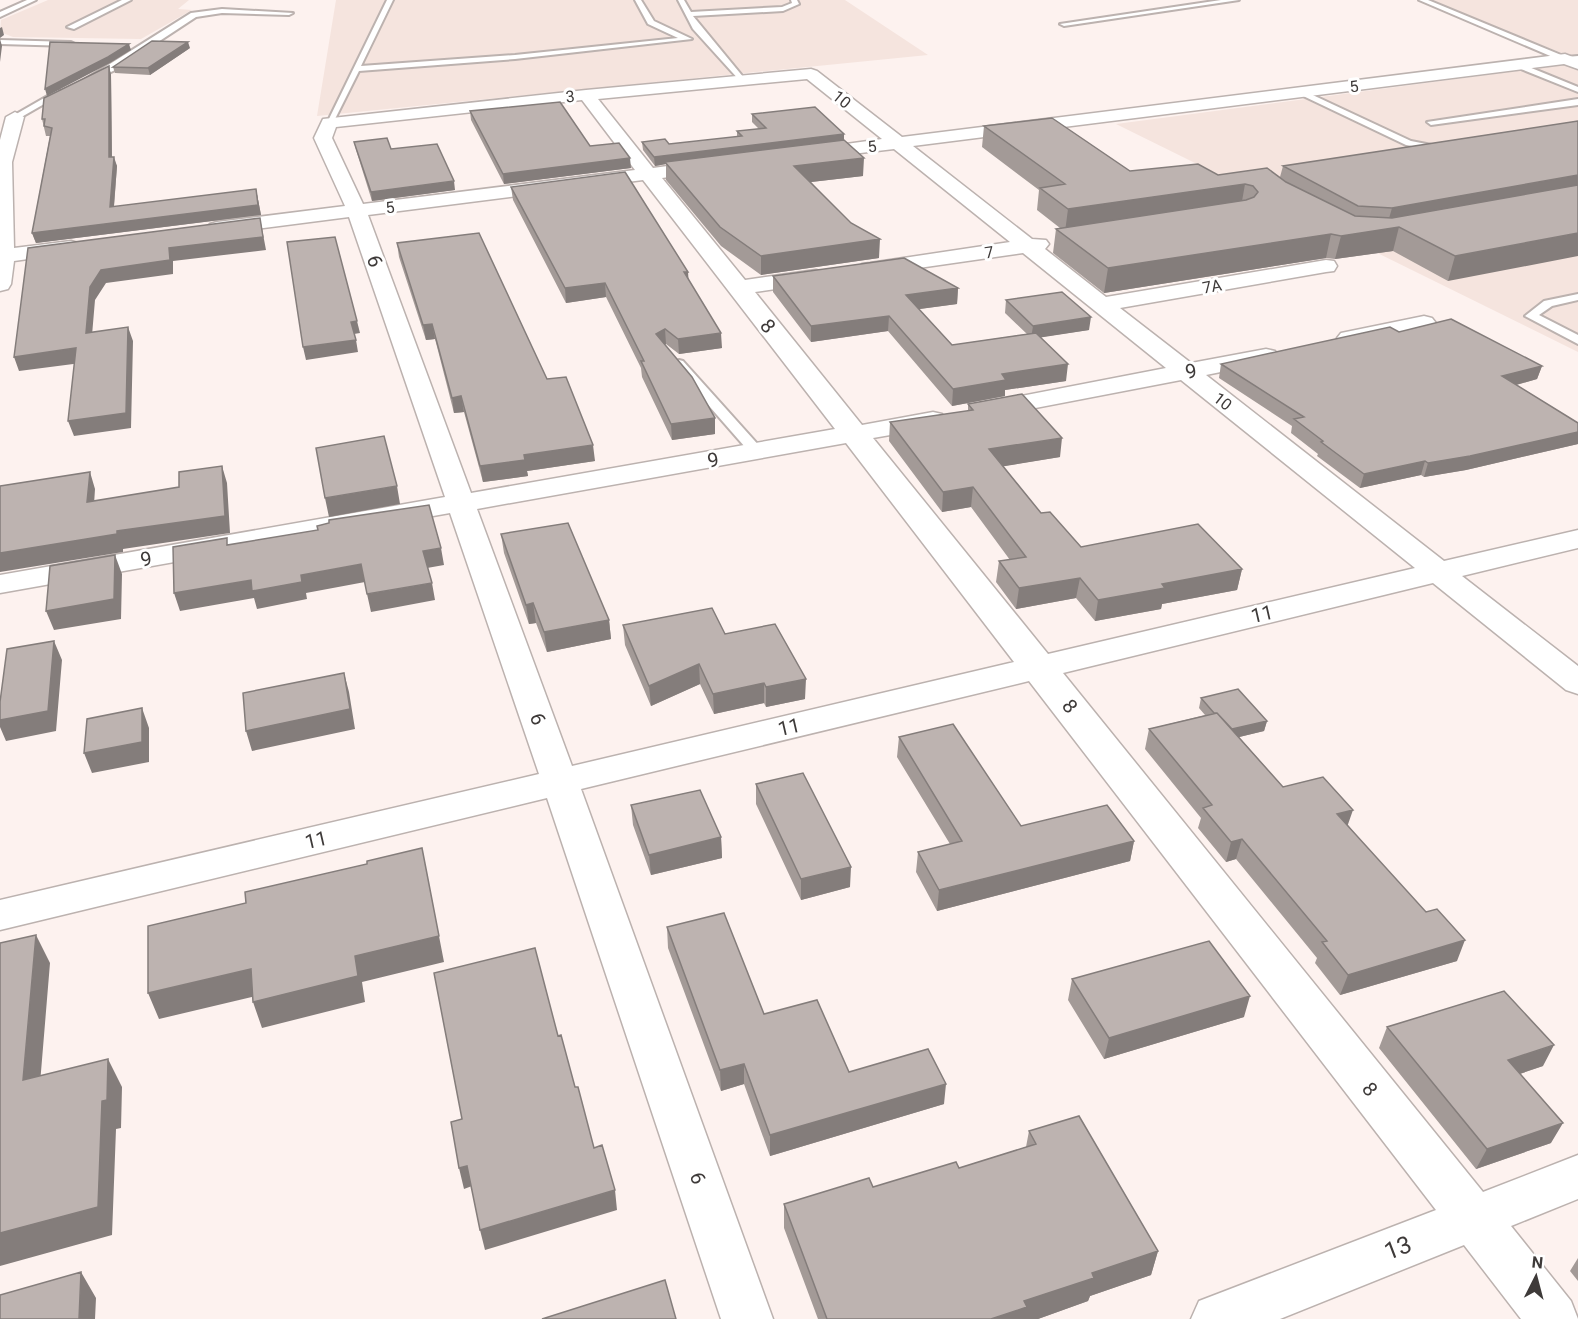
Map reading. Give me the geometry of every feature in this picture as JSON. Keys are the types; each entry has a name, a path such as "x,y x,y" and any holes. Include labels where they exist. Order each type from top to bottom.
{"street":[{"name":"5","path":"786,157 1519,65 1574,61"},
{"name":"3","path":"329,123 586,95 811,74"},
{"name":"10","path":"811,74 1099,305 1187,372 1578,683"},
{"name":"8","path":"586,95 1553,1319"},
{"path":"0,284 2,162 15,117"},
{"name":"6","path":"329,123 323,138 357,211 560,782 747,1319"},
{"name":"5","path":"204,230 728,164"},
{"name":"7","path":"854,271 1063,241"},
{"path":"2,255 86,245"},
{"name":"7A","path":"1099,305 1326,266"},
{"path":"738,288 831,274"},
{"path":"1322,344 1424,322"},
{"name":"9","path":"0,584 757,452 1288,351"},
{"name":"11","path":"0,915 1578,538"},
{"name":"13","path":"1217,1319 1578,1177"}],"lane":[{"path":"0,15 33,0"},
{"path":"71,27 128,0"},
{"path":"329,123 390,0"},
{"path":"638,0 651,22 688,39"},
{"path":"681,0 705,39 741,80"},
{"path":"689,14 793,8 796,4 794,0"},
{"path":"1064,24 1236,0"},
{"path":"1422,0 1574,61"},
{"path":"79,85 202,13 289,13"},
{"path":"355,69 705,39"},
{"path":"0,42 80,44"},
{"path":"125,46 148,46"},
{"path":"1519,65 1578,90"},
{"path":"15,117 69,89"},
{"path":"1302,92 1409,143 1451,147 1411,154"},
{"path":"1431,122 1578,102"},
{"path":"1578,297 1548,303 1531,316 1578,340"},
{"path":"673,357 757,452"}],"shaded area":[{"path":"48,0 189,0 178,9 192,10 141,39 13,37 0,32 1,20"},
{"path":"336,0 845,0 928,55 317,116"},
{"path":"1420,0 1578,0 1578,59"},
{"path":"1578,63 1578,352 1116,124"}],"building":[{"path":"152,41 188,42 148,68 113,67"},
{"path":"50,42 129,44 45,89"},
{"path":"109,66 109,157 114,157 110,207 256,189 258,205 32,233 52,128 44,126 45,119 42,119 44,98"},
{"path":"560,102 590,146 619,143 630,158 503,174 470,111"},
{"path":"815,107 844,134 654,157 642,142 665,139 669,144 742,136 737,131 766,128 752,114"},
{"path":"1052,118 1130,171 1198,164 1218,175 1267,168 1286,182 1355,216 1392,218 1578,185 1578,233 1455,256 1399,227 1341,236 1331,234 1108,268 1056,229 1246,200 1254,197 1258,192 1253,186 1245,184 1068,209 1040,188 1065,184 984,126"},
{"path":"1578,121 1578,175 1392,208 1358,206 1283,166"},
{"path":"387,138 391,149 437,144 454,181 371,192 354,142"},
{"path":"844,140 864,158 794,166 851,223 880,239 761,256 720,227 665,162"},
{"path":"625,172 688,272 684,272 721,333 678,339 665,329 656,334 692,377 715,418 671,424 641,361 644,361 605,283 565,288 511,187"},
{"path":"260,218 263,237 169,248 170,260 101,270 90,287 86,333 128,327 126,413 68,421 76,348 14,357 28,248"},
{"path":"479,233 547,379 566,377 593,445 524,455 525,460 480,466 461,396 452,398 432,324 423,325 397,243"},
{"path":"335,237 357,321 351,322 356,340 303,347 287,242"},
{"path":"904,258 958,288 906,295 952,345 1036,333 1068,364 1002,374 1006,380 953,389 889,316 811,326 773,276"},
{"path":"1062,292 1091,317 1033,326 1006,300"},
{"path":"1451,319 1542,366 1502,376 1578,423 1578,432 1470,456 1428,463 1425,461 1364,474 1294,419 1304,417 1221,364 1390,327 1399,332"},
{"path":"1022,394 1062,438 989,449 1041,513 1050,512 1081,547 1198,524 1242,569 1162,584 1165,588 1098,600 1080,578 1019,588 999,561 1026,557 973,487 943,492 890,422 973,410 968,404"},
{"path":"384,436 397,486 325,498 316,448"},
{"path":"222,466 225,516 117,531 117,534 0,553 0,486 90,472 87,502 179,487 179,472"},
{"path":"429,505 441,548 423,551 432,583 367,594 361,564 301,575 302,582 252,591 251,580 174,593 173,547 227,538 227,545 318,530 317,526 329,523 329,520"},
{"path":"568,523 609,620 544,632 533,603 526,605 501,534"},
{"path":"115,555 114,599 46,611 50,566"},
{"path":"712,608 725,634 775,624 806,679 766,687 764,683 713,694 699,664 649,686 623,625"},
{"path":"54,641 48,711 0,720 7,649"},
{"path":"344,673 350,709 246,731 243,693"},
{"path":"1238,689 1267,721 1232,729 1201,698"},
{"path":"142,708 142,742 84,753 87,719"},
{"path":"1217,713 1283,787 1323,777 1353,810 1337,814 1426,912 1437,909 1465,940 1348,975 1322,942 1327,941 1242,839 1231,842 1203,808 1212,805 1149,729"},
{"path":"953,724 1021,826 1107,805 1134,841 939,890 918,852 962,841 899,737"},
{"path":"803,773 851,867 801,879 756,784"},
{"path":"700,790 721,837 649,855 631,805"},
{"path":"422,848 439,936 355,956 358,976 253,1002 251,969 148,993 148,926 246,903 245,892 367,864 367,861"},
{"path":"724,913 764,1014 817,1000 849,1072 928,1049 946,1084 770,1135 744,1064 720,1070 667,927"},
{"path":"36,935 23,1080 108,1059 107,1100 102,1101 98,1207 0,1233 0,943"},
{"path":"1209,941 1250,996 1109,1038 1072,979"},
{"path":"535,948 558,1036 561,1035 575,1087 578,1087 594,1148 602,1145 615,1190 480,1230 467,1166 459,1168 451,1122 462,1119 434,973"},
{"path":"1504,991 1554,1045 1508,1060 1563,1123 1487,1149 1387,1027"},
{"path":"1079,1116 1158,1251 1092,1273 1094,1278 1024,1301 1027,1307 991,1319 827,1319 784,1204 869,1178 873,1187 956,1162 959,1168 1036,1144 1029,1131"},
{"path":"81,1272 79,1319 0,1319 0,1295"},
{"path":"665,1280 676,1319 542,1319"}]}
